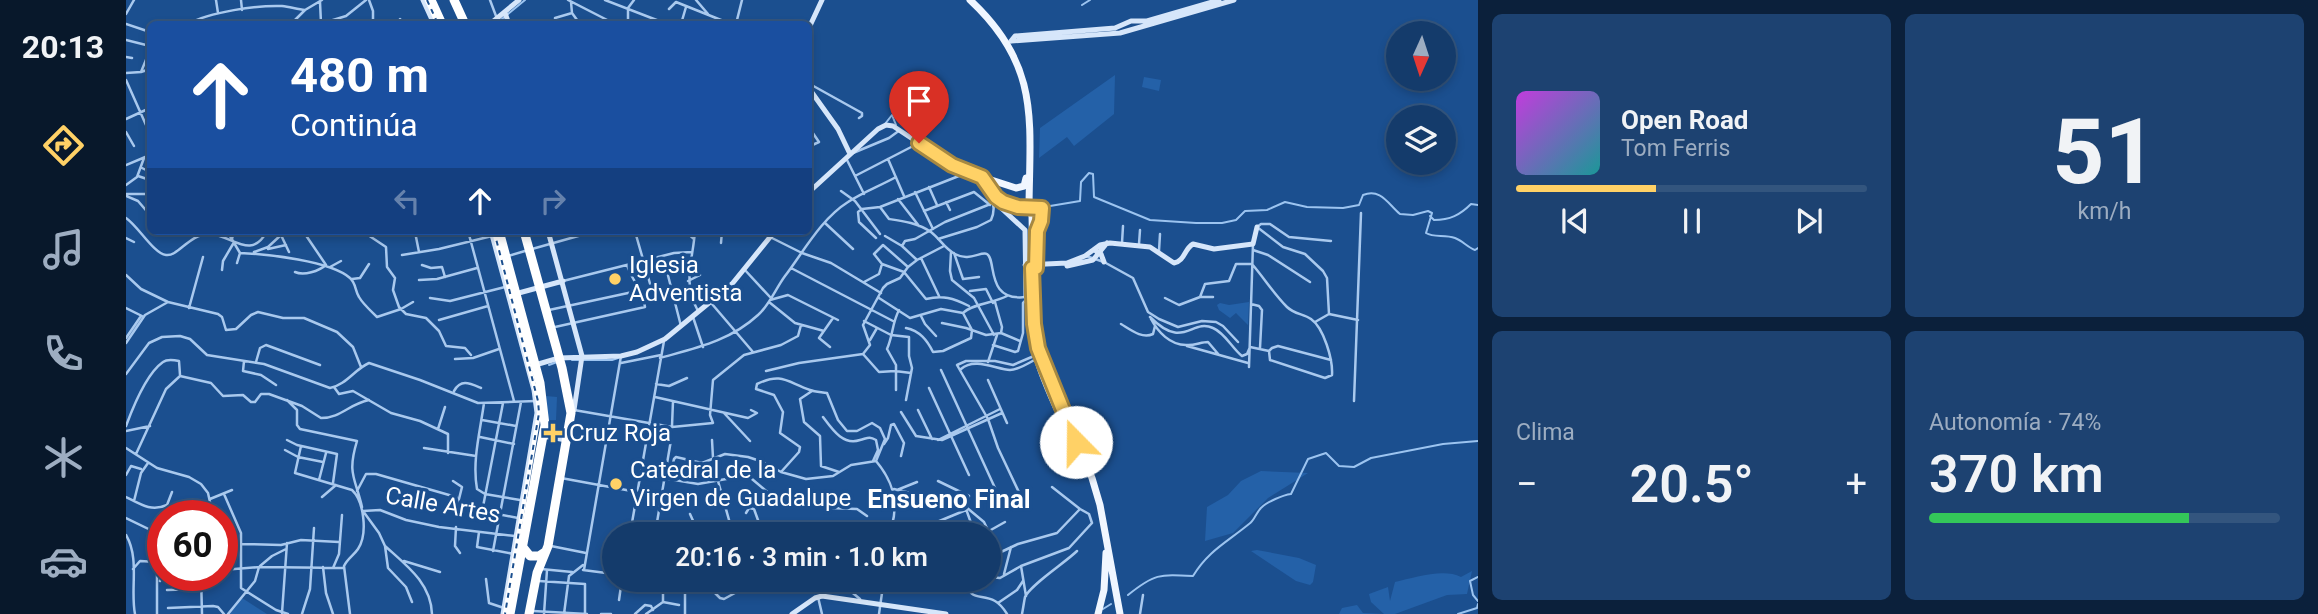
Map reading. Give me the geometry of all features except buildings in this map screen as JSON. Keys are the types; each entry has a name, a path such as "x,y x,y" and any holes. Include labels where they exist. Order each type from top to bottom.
{"highway":[{"path":"454,0 464,21"},
{"path":"429,1 440,21"},
{"path":"495,235 506,256 512,295 535,365 545,412 519,566 506,612"},
{"path":"525,235 572,410 543,569 535,580 530,612"},
{"path":"522,546 530,558 543,569"},
{"path":"519,566 523,561 539,556 547,548"}],"main road":[{"path":"970,0 1008,42 1020,71 1027,98 1030,206"},
{"path":"976,0 1008,42 1024,70 1032,106 1032,231 1027,302 1029,326 1038,357 1092,478 1106,535 1120,614"},
{"path":"982,177 1021,188 1026,184 1029,156"},
{"path":"1030,267 1038,357"},
{"path":"1098,614 1104,590 1106,535"}],"street":[{"path":"126,14 134,0"},
{"path":"216,0 218,13"},
{"path":"241,0 242,10"},
{"path":"292,0 293,8"},
{"path":"331,21 344,17 368,0 373,11 373,21"},
{"path":"490,0 498,19"},
{"path":"495,21 519,0"},
{"path":"605,0 660,21"},
{"path":"628,21 628,8 634,0"},
{"path":"696,0 710,16"},
{"path":"734,21 741,0"},
{"path":"812,21 822,0"},
{"path":"1008,42 1133,30 1219,0"},
{"path":"1064,35 1110,29 1234,0"},
{"path":"294,21 305,9 321,1 321,21"},
{"path":"429,1 433,21"},
{"path":"570,1 572,13 578,21"},
{"path":"570,1 609,21"},
{"path":"670,9 675,2 724,21"},
{"path":"193,21 218,13 278,6 305,9"},
{"path":"682,21 686,6"},
{"path":"505,13 508,21"},
{"path":"556,21 555,18 572,13"},
{"path":"1133,30 1135,21"},
{"path":"126,24 147,31"},
{"path":"126,40 147,47"},
{"path":"126,57 132,58"},
{"path":"141,72 147,58"},
{"path":"126,73 147,70"},
{"path":"126,80 147,127"},
{"path":"812,87 862,113 859,118"},
{"path":"812,91 838,129 863,194"},
{"path":"126,119 147,109"},
{"path":"812,189 878,129 888,125 900,130 952,165 982,177 993,201 994,214 989,223 938,239"},
{"path":"848,156 889,138 900,130"},
{"path":"126,132 134,146"},
{"path":"812,132 819,142 812,145"},
{"path":"855,176 919,143"},
{"path":"126,165 147,156"},
{"path":"126,185 138,176 144,158"},
{"path":"888,159 904,197"},
{"path":"142,168 147,170"},
{"path":"876,238 858,219 857,213 862,209 880,207 970,173"},
{"path":"970,173 982,183 993,201 1026,230 1030,267 1065,264 1090,257 1107,243 1122,243 1159,251 1174,263 1182,259 1187,248 1193,244 1214,249 1253,247 1310,282"},
{"path":"138,176 147,179"},
{"path":"535,365 559,358 582,356 621,359 661,356 717,342 736,332 761,313 802,253 838,210 853,199 896,177"},
{"path":"929,187 937,205"},
{"path":"841,191 853,199 883,235 919,259 939,296"},
{"path":"915,192 932,230 944,246 952,253 967,258 983,253 988,255 996,284 1009,296 1027,302"},
{"path":"924,211 974,192 993,201 1018,207 1042,208 1041,221 1032,231"},
{"path":"126,196 147,194"},
{"path":"126,196 136,200 147,212"},
{"path":"898,199 919,226"},
{"path":"902,246 905,241 993,201"},
{"path":"946,202 950,210"},
{"path":"880,207 889,219 932,230"},
{"path":"1354,401 1361,213"},
{"path":"126,218 165,255 174,254 187,242 204,235 216,235 243,246 251,245 264,235"},
{"path":"825,223 853,249"},
{"path":"1090,257 1133,278 1155,326 1170,341 1249,365 1252,264 1257,227 1270,223 1289,237 1331,241"},
{"path":"1122,243 1123,226"},
{"path":"1257,227 1283,247 1305,254 1323,271 1329,314"},
{"path":"1139,246 1140,230"},
{"path":"1159,251 1160,234"},
{"path":"229,235 240,253"},
{"path":"222,270 234,235"},
{"path":"263,250 281,235 289,252"},
{"path":"306,235 328,266"},
{"path":"368,235 386,247 387,267 395,278 393,290 401,309 406,314 424,317 439,331 446,346 465,348 471,355"},
{"path":"416,235 419,252"},
{"path":"469,235 514,401"},
{"path":"402,255 487,235"},
{"path":"486,579 489,603 506,612 523,500 539,436 536,401 512,295 505,287 494,235"},
{"path":"549,235 582,356 572,410 672,426 713,424 713,380 740,357 786,343 800,335 801,325"},
{"path":"506,256 576,235"},
{"path":"636,235 653,293 644,297"},
{"path":"690,235 694,239"},
{"path":"694,235 688,281 692,300 698,311"},
{"path":"721,243 722,235"},
{"path":"768,235 802,253 831,263 864,282 910,318 941,309 963,313"},
{"path":"621,359 664,339 681,326 732,284 770,237"},
{"path":"126,238 134,242"},
{"path":"251,253 286,245"},
{"path":"908,267 883,245 874,256 882,264 904,272 926,299 939,296 955,299 969,306 980,306 1009,296"},
{"path":"766,370 863,354 870,347 863,329 864,321 885,285 899,279 908,267 919,259 944,246"},
{"path":"512,295 663,256 692,252"},
{"path":"240,253 328,266 352,279 360,299 379,317 413,302"},
{"path":"236,262 240,253"},
{"path":"952,253 963,279 979,277"},
{"path":"952,253 952,280 980,306 997,334"},
{"path":"663,256 681,326"},
{"path":"189,308 203,257"},
{"path":"1090,257 1105,263"},
{"path":"295,272 301,274 317,271 341,261"},
{"path":"352,279 362,276 369,264"},
{"path":"864,282 879,274 882,264"},
{"path":"1200,297 1205,285 1229,281 1236,264 1252,264"},
{"path":"1252,264 1289,310 1315,322 1331,360 1332,375 1325,378 1279,365 1268,357 1270,349"},
{"path":"422,265 442,267 445,278"},
{"path":"550,328 645,307 642,290 631,279 627,265"},
{"path":"419,280 445,278 477,268"},
{"path":"791,268 893,321"},
{"path":"744,269 769,300 801,325 824,331"},
{"path":"126,275 141,289 168,302 218,314 228,331 236,329 256,312 266,312 283,318 304,318 337,332 353,347 361,367"},
{"path":"688,281 699,275"},
{"path":"429,298 450,301 505,287"},
{"path":"968,292 986,289 1002,327 997,334 989,361"},
{"path":"546,311 642,290"},
{"path":"769,300 788,295 838,320"},
{"path":"1166,298 1179,305 1200,297 1213,297"},
{"path":"127,335 142,317 168,302"},
{"path":"710,302 753,352"},
{"path":"993,345 1015,352 1019,350 1023,303 1027,302"},
{"path":"1251,304 1262,310 1260,348"},
{"path":"439,320 488,306"},
{"path":"963,313 969,306"},
{"path":"126,308 142,317"},
{"path":"896,390 896,365 887,348 893,335 893,321 899,310"},
{"path":"906,327 916,330 932,351 937,352 970,340 972,330 963,313"},
{"path":"1315,322 1329,314 1358,320"},
{"path":"1149,315 1178,327 1202,321 1216,322 1238,342"},
{"path":"1149,315 1160,326 1179,333 1203,326 1215,329 1242,356 1247,354 1250,347"},
{"path":"692,316 703,347"},
{"path":"921,316 936,336"},
{"path":"126,343 142,317"},
{"path":"830,347 819,340 833,318"},
{"path":"864,321 893,335 909,337 912,365 906,400"},
{"path":"942,323 986,335 997,334 1021,342"},
{"path":"916,330 925,324"},
{"path":"1122,324 1138,334 1148,336 1153,334 1155,326"},
{"path":"869,342 877,328"},
{"path":"126,374 144,348 162,337 186,337 212,357 256,362 323,386 334,387 351,377 366,363 484,403 536,401"},
{"path":"632,522 664,339"},
{"path":"1184,346 1208,342 1219,355"},
{"path":"256,362 260,348 266,345 320,365"},
{"path":"1250,347 1282,347 1331,360"},
{"path":"455,359 472,358 499,349"},
{"path":"863,354 878,372 911,373"},
{"path":"1025,505 961,366 989,361 1017,366 1038,357"},
{"path":"584,570 621,359"},
{"path":"126,425 142,390 165,361 180,362 180,376 166,389 136,454"},
{"path":"244,361 243,371 261,376 276,385"},
{"path":"941,370 995,488"},
{"path":"180,376 211,383 223,396 243,395 253,402 266,393 302,406 321,418 336,416 350,405 369,400"},
{"path":"656,384 669,386 687,378"},
{"path":"781,472 800,451 800,447 780,433 783,412 775,395 756,389 756,384 765,380 783,378 812,391 828,394 843,428 854,432 875,423 884,436 884,444"},
{"path":"988,380 1007,423"},
{"path":"454,392 458,385 463,383 481,388"},
{"path":"334,387 340,394 353,391 391,412 446,432 450,435 448,453"},
{"path":"929,388 970,475"},
{"path":"812,391 800,399 803,420 820,436 821,466 840,472"},
{"path":"653,397 748,418 757,413 751,410"},
{"path":"240,567 344,566 362,541 362,509 352,479 357,441 300,429 297,425 297,410 287,400"},
{"path":"672,426 673,401"},
{"path":"482,512 503,402"},
{"path":"494,551 522,402"},
{"path":"484,403 476,456 477,489 485,494 523,500"},
{"path":"439,429 445,407"},
{"path":"918,410 937,439"},
{"path":"901,412 916,436 937,439 1001,411"},
{"path":"723,412 750,441"},
{"path":"823,417 843,438 855,442 868,437 876,440 878,450 874,461"},
{"path":"482,420 516,426"},
{"path":"667,479 674,459 679,457 702,463 728,454 763,461 781,472 806,479 833,476 851,465 874,461 887,441 891,425 894,424 904,443 901,456"},
{"path":"126,431 150,426"},
{"path":"539,436 567,440"},
{"path":"480,438 514,444"},
{"path":"287,440 301,446 336,453 338,456 334,484 322,497"},
{"path":"658,522 667,479 671,440"},
{"path":"712,440 713,459"},
{"path":"301,446 295,473 355,492 362,509 385,546 388,568 405,585 412,602"},
{"path":"126,448 164,471 195,480 205,489 210,499 233,490"},
{"path":"424,448 476,456"},
{"path":"285,450 323,463"},
{"path":"319,480 326,451"},
{"path":"874,461 896,489 966,508 983,522"},
{"path":"134,501 142,470 148,463"},
{"path":"126,475 133,466 142,470"},
{"path":"357,491 363,477 368,473 394,478 459,499"},
{"path":"640,474 698,484 737,476 748,477 783,502 857,509 867,516"},
{"path":"560,478 637,492"},
{"path":"453,481 462,487 459,499 462,507 520,519"},
{"path":"718,481 730,522"},
{"path":"938,481 968,496 966,508 971,522"},
{"path":"896,489 917,482"},
{"path":"1003,577 1021,566 1066,550 1091,525 1090,515 1052,487"},
{"path":"892,522 896,489"},
{"path":"126,497 150,509 163,508 172,492"},
{"path":"225,494 240,529 240,585 288,614"},
{"path":"746,513 749,508 754,509 759,522"},
{"path":"936,522 966,508"},
{"name":"Calle Artes","path":"362,509 380,510 406,520 439,527 517,536"},
{"path":"1001,552 1057,533 1080,509"},
{"path":"690,514 694,522"},
{"path":"333,568 339,554 342,515"},
{"path":"126,518 147,530"},
{"path":"456,527 455,546 460,554"},
{"path":"302,614 309,596 314,528"},
{"path":"479,530 477,547 514,554"},
{"path":"126,535 131,545 135,585 132,600 135,614"},
{"path":"242,544 301,540 340,542"},
{"path":"282,612 287,543"},
{"path":"385,546 419,578 431,604 432,614"},
{"path":"1003,577 1011,547"},
{"path":"547,548 586,553"},
{"path":"168,608 215,606 226,614 255,582 259,567 286,549"},
{"path":"1026,596 1038,582 1077,551"},
{"path":"339,554 344,566 350,614"},
{"path":"401,560 440,572"},
{"path":"133,569 139,561 147,561"},
{"path":"544,613 546,581 543,569 572,572 585,563"},
{"path":"1021,566 1026,596 1022,614"},
{"path":"323,567 326,593 333,614"},
{"path":"577,570 602,572"},
{"path":"564,614 572,572"},
{"path":"530,612 586,614 587,587 583,584 535,580"},
{"path":"998,603 1017,590 1023,581"},
{"path":"157,614 158,591"},
{"path":"201,591 202,614"},
{"path":"619,600 620,592"},
{"path":"646,614 663,601 664,592"},
{"path":"685,592 685,614"},
{"path":"714,592 724,599 736,592"},
{"path":"853,592 862,602"},
{"path":"879,614 882,592"},
{"path":"970,592 998,603 1007,614"},
{"path":"1140,614 1143,595"},
{"path":"818,597 822,614"},
{"path":"792,614 818,597 946,614"},
{"path":"663,601 679,605"},
{"path":"635,614 645,605 651,606 653,610"},
{"path":"601,614 611,614"}],"shaded area":[{"path":"1115,75 1114,114 1074,146 1067,137 1039,158 1040,128"},
{"path":"1144,77 1161,80 1159,91 1142,87"},
{"path":"933,98 937,109 912,117 908,106"},
{"path":"1249,302 1248,325 1236,313 1230,318 1219,310 1217,305 1220,303 1229,305"},
{"path":"546,396 557,397 556,420 547,420"},
{"path":"1261,471 1308,473 1268,498 1233,533 1205,541 1207,507 1228,495 1241,481"},
{"path":"1251,551 1299,558 1316,565 1313,582 1310,585 1296,581"},
{"path":"1472,571 1467,594 1447,595 1395,614 1384,614 1371,602 1369,594 1388,587 1390,601 1395,582 1446,573 1461,577"},
{"path":"242,598 267,614 227,614"},
{"path":"1357,605 1363,613 1384,614 1339,614 1342,608"}],"waterway":[{"path":"500,21 525,0"},
{"path":"1082,5 1090,0"},
{"path":"885,124 892,115 896,125"},
{"path":"1044,207 1080,201 1081,182 1089,173 1093,174 1094,197 1150,220 1222,223 1236,220 1245,211 1267,210 1285,202 1307,207 1343,208 1359,205 1363,195 1369,193 1384,198 1400,214 1413,215 1428,211 1432,213 1426,233 1458,239 1475,250 1478,248"},
{"path":"1430,216 1434,220 1450,218 1471,204 1478,205"},
{"path":"572,360 618,358"},
{"path":"549,365 557,362"},
{"path":"1128,595 1151,579 1172,575 1193,576 1212,553 1251,522 1262,507 1291,494 1308,459 1326,453 1339,466 1354,467 1371,458 1443,444 1478,441"},
{"path":"1478,577 1470,581 1473,595 1478,601"},
{"path":"1103,609 1111,604"},
{"path":"1458,614 1477,608 1478,604"}],"railway":[{"path":"427,0 437,21"},
{"path":"495,235 539,413 505,614"}],"place":[{"name":"Iglesia Adventista","path":"615,279"},
{"name":"Cruz Roja","path":"553,433"},
{"name":"Catedral de la Virgen de Guadalupe","path":"616,484"}],"district":[{"name":"Ensueno Final","path":"949,499"}],"route":[{"path":"919,143 952,165 982,177 996,197 1003,202 1018,207 1042,208 1037,231 1036,268 1032,268 1035,332 1045,367 1076,442"}]}
